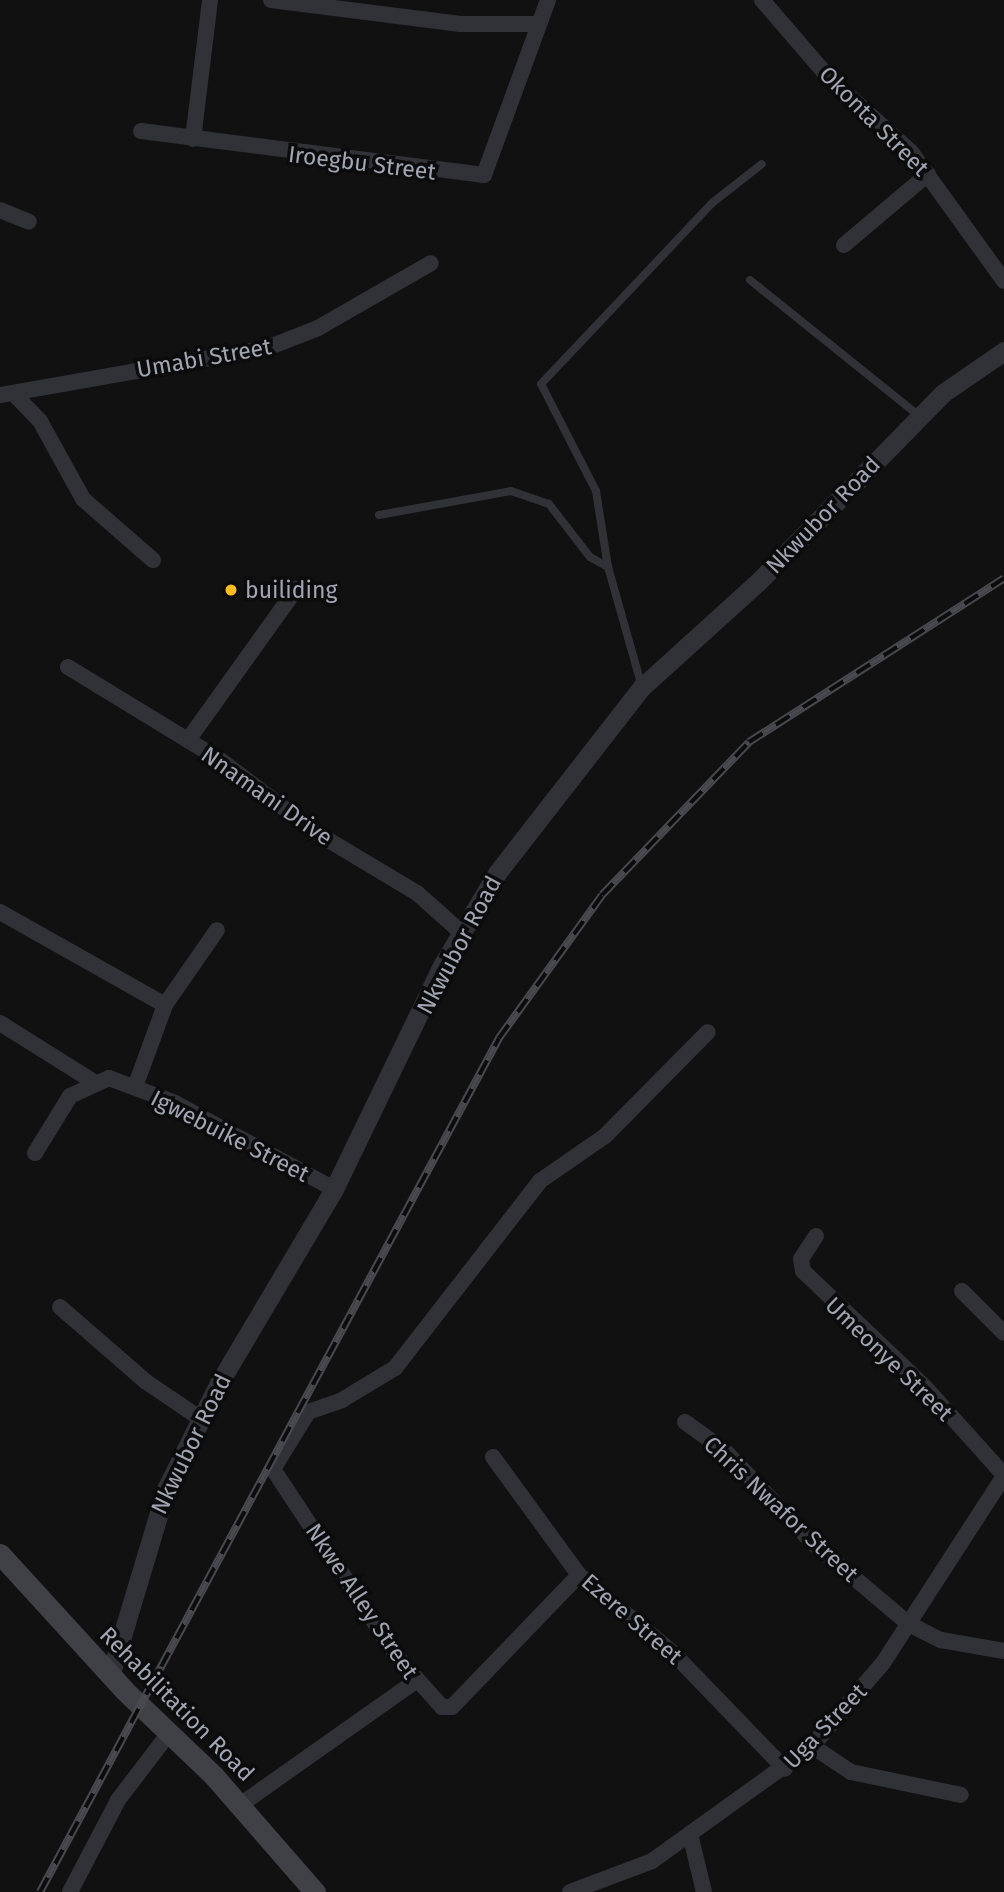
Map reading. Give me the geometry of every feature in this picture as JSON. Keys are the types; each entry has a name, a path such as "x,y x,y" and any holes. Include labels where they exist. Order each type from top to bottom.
{"main road":[{"name":"Rehabilitation Road","path":"0,1554 110,1675 170,1732 240,1805 315,1892"}],"street":[{"path":"141,131 193,139 210,0"},
{"path":"271,0 460,24 534,24"},
{"name":"Iroegbu Street","path":"193,139 484,175 534,24 548,0"},
{"name":"Okonta Street","path":"762,0 816,64 928,174 1004,281"},
{"path":"844,245 928,174"},
{"path":"0,210 29,222"},
{"name":"Umabi Street","path":"6,394 267,348 318,328 431,263"},
{"name":"Nkwubor Road","path":"110,1675 151,1527 201,1419 334,1189 461,932 518,845 642,687 758,582 919,416 959,379 1004,351"},
{"path":"6,394 40,421 83,499 153,560"},
{"path":"188,740 296,589"},
{"name":"Nnamani Drive","path":"68,667 188,740 315,832 417,893 461,932"},
{"path":"0,912 165,1005"},
{"path":"135,1087 165,1005 217,930"},
{"path":"0,1023 94,1082"},
{"name":"Nkwe Alley Street","path":"579,1575 452,1707 442,1707 416,1681 273,1469 308,1412 342,1400 395,1368 540,1181 605,1136 708,1031"},
{"name":"Igwebuike Street","path":"94,1082 109,1079 135,1087 334,1189"},
{"path":"35,1153 55,1112 79,1086 94,1082"},
{"name":"Umeonye Street","path":"816,1236 801,1259 803,1271 925,1387 1004,1475"},
{"path":"962,1291 1004,1333"},
{"path":"60,1307 145,1381 201,1419"},
{"name":"Chris Nwafor Street","path":"685,1422 724,1450 813,1544 909,1624 941,1640 1004,1651"},
{"name":"Ezere Street","path":"493,1457 579,1575 673,1653 785,1769"},
{"name":"Uga Street","path":"570,1892 652,1861 785,1769 812,1746 909,1624 1004,1475"},
{"path":"240,1805 416,1681"},
{"path":"70,1892 118,1800 170,1732"},
{"path":"812,1746 852,1772 961,1795"},
{"path":"690,1834 704,1892"}],"lane":[{"path":"642,687 608,567 596,491 543,393 544,375 712,203 762,164"},
{"path":"750,280 919,416"},
{"path":"379,514 511,491 548,504 590,557 608,567"}],"railway":[{"path":"40,1892 499,1038 602,895 749,742 1004,578"}],"place":[{"name":"builiding","path":"231,590"}]}
